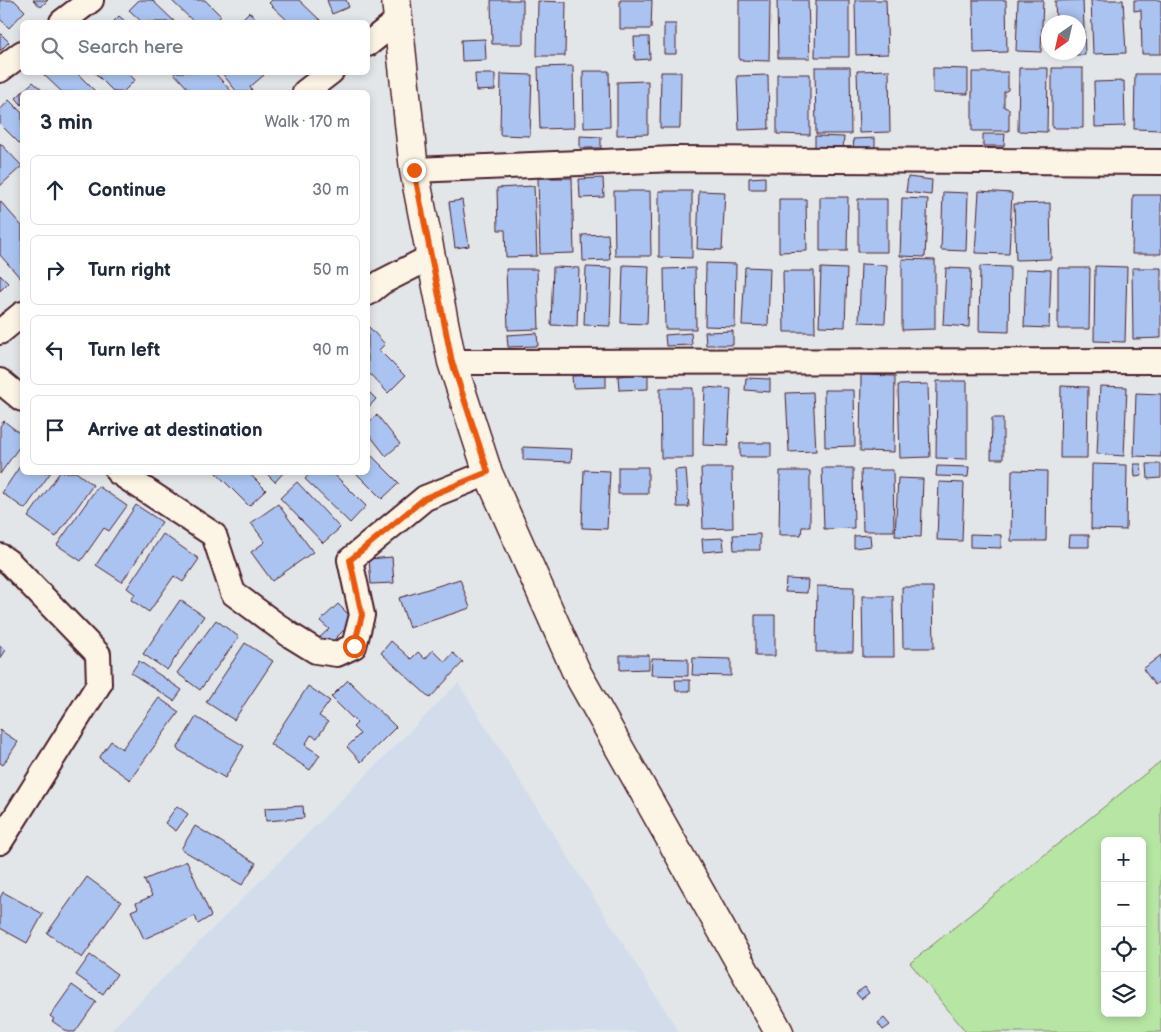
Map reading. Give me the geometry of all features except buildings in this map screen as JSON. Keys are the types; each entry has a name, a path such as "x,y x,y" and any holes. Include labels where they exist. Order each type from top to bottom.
{"street":[{"path":"65,20 91,0"},
{"path":"370,42 397,10"},
{"path":"397,10 414,170 431,257 452,362 488,472 576,671 779,1032"},
{"path":"0,70 20,55"},
{"path":"308,90 327,75"},
{"path":"414,170 674,159 1161,162"},
{"path":"370,291 382,282 431,257"},
{"path":"0,332 20,316"},
{"path":"452,362 1161,361"},
{"path":"0,381 20,397"},
{"path":"129,475 214,535 234,593 316,651 337,654 354,646 362,615 350,560 425,498 488,472"},
{"path":"0,556 10,563 98,654 99,684 0,842"}],"shaded area":[{"path":"458,683 679,1032 109,1032"}],"green space":[{"path":"1161,761 1161,1032 966,1032 910,963"}],"route":[{"path":"354,646 362,615 350,560 425,498 488,472 452,362 414,170"}]}
